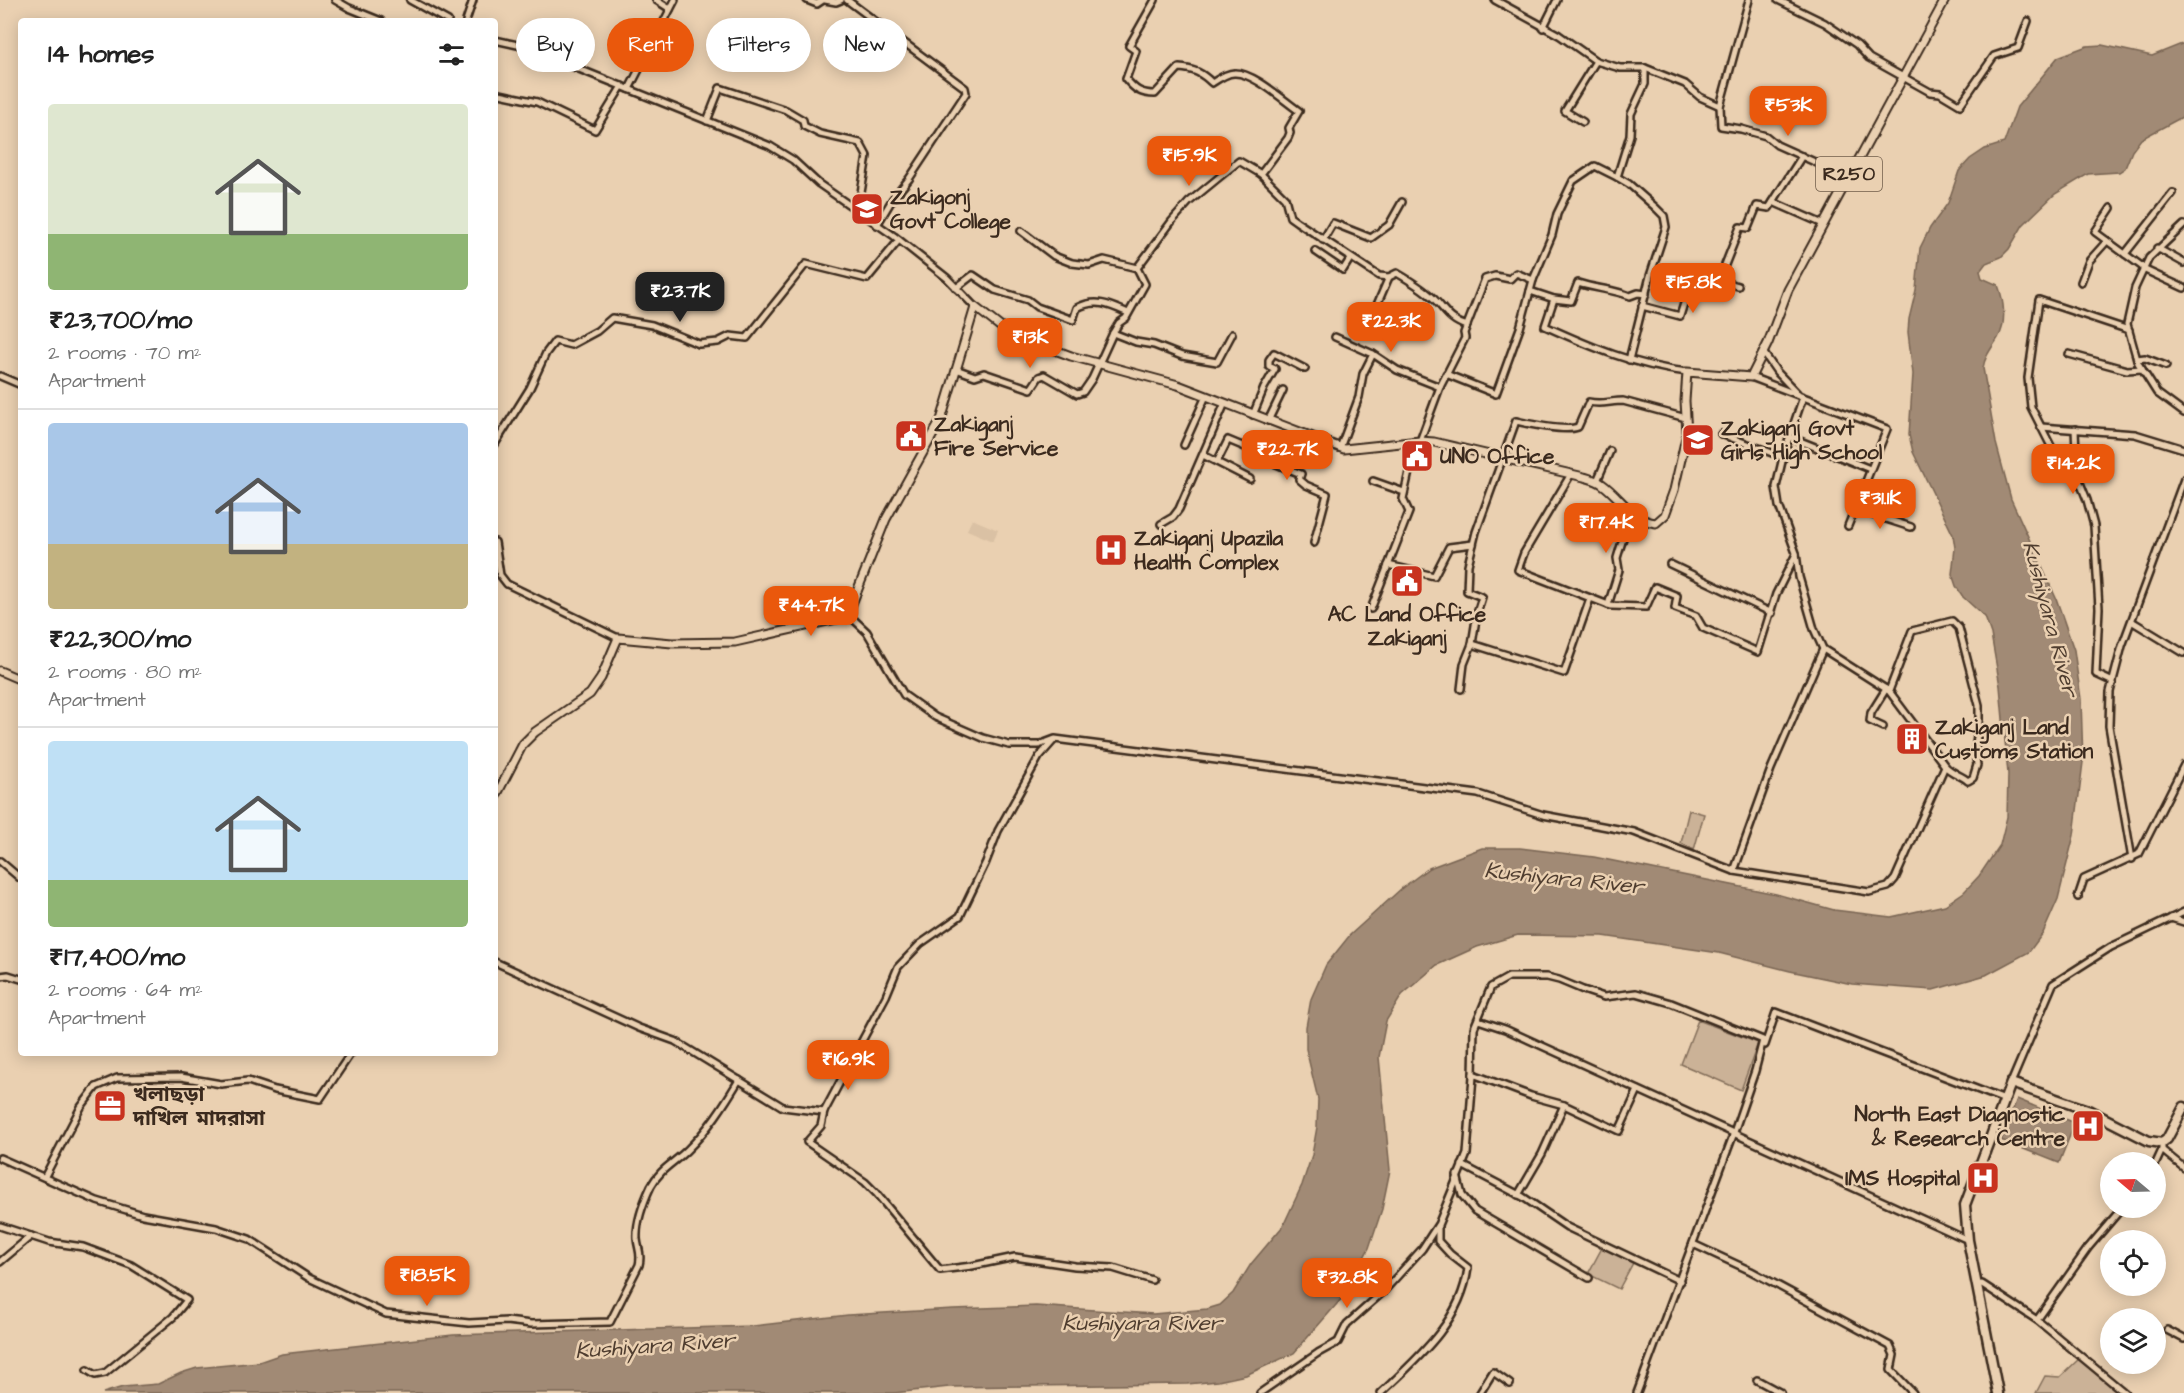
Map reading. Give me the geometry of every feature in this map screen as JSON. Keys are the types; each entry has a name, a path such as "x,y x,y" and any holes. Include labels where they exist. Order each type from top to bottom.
{"highway":[{"path":"1996,1393 1968,1240 1965,1205 2011,1083 2090,1111 2162,1146 2184,1107"}],"main road":[{"name":"R250","path":"1762,352 1788,290 1945,0"},
{"path":"498,792 523,744 535,732 590,694 601,678 618,638 672,643 735,642 837,619 848,614 886,519 941,420 975,307 1007,332 1071,356 1178,385 1340,448 1420,441 1434,442 1571,474 1602,483 1631,512 1647,522 1656,523 1665,515 1674,490 1687,432 1687,372 1750,376 1762,352"},
{"path":"0,671 18,679"}],"street":[{"path":"335,0 374,18"},
{"path":"410,0 443,18"},
{"path":"467,18 472,0"},
{"path":"656,0 670,9"},
{"path":"629,89 675,0"},
{"path":"807,0 817,4 824,0 836,2 841,0"},
{"path":"847,0 965,88 966,93 909,179 892,200 878,225"},
{"path":"1155,0 1129,46 1136,51 1126,79 1142,94 1155,94 1179,68 1203,74 1212,83 1233,73 1249,76 1258,82 1299,111 1289,128 1288,138 1262,174"},
{"path":"1495,0 1559,35 1596,61 1620,68 1645,68 1685,84 1700,97 1720,106"},
{"path":"1543,28 1557,0"},
{"path":"1749,0 1720,106 1721,126 1766,136 1777,145 1848,177"},
{"path":"1778,0 1825,23 1857,45 1869,58 1930,92 1941,93 1960,105 1994,56 2018,48 2028,21"},
{"path":"498,41 522,45 770,146 793,160 819,184 899,240 975,307"},
{"path":"1583,122 1565,111 1596,61"},
{"path":"1617,177 1630,135 1631,114 1645,84 1645,68"},
{"path":"498,94 537,102 595,130 622,86"},
{"path":"707,121 720,88 786,110 803,120 804,126 820,134 860,143 867,156 858,211"},
{"path":"1719,280 1740,227 1748,228 1757,206 1769,208 1802,156"},
{"path":"1137,268 1183,208 1239,161 1262,174 1285,198 1290,217 1350,259 1379,276 1389,277 1397,273 1437,302 1449,317 1467,326"},
{"path":"1446,374 1496,394 1520,328 1533,280 1552,235 1557,214 1573,181 1595,166 1629,184 1664,216 1666,227 1642,306 1629,360"},
{"path":"2125,254 2173,193"},
{"path":"1323,240 1333,224 1371,238 1389,225 1402,202"},
{"path":"1773,202 1823,224"},
{"path":"2110,208 2095,229 2144,269 2184,288"},
{"path":"2184,225 2157,248 2144,269 2135,288 2127,324 2137,359 2157,393 2184,413"},
{"path":"956,369 975,376 984,373 1031,388 1039,377 1044,375 1077,394 1083,393 1113,333 1145,284 1137,268 1104,260 1089,265 1072,263 1054,256 1021,231"},
{"path":"498,439 530,388 546,353 555,341 571,345 597,331 612,318 652,325 699,344 718,342 730,336 747,338 806,264 867,279 899,240"},
{"path":"2080,282 2089,261 2107,241"},
{"path":"2157,248 2184,263"},
{"path":"1315,251 1343,270 1350,259"},
{"path":"1420,441 1440,387 1465,338 1467,326 1485,279 1495,276 1510,279 1516,273 1533,280"},
{"path":"956,288 974,275 995,290 1028,300 1037,307 1073,320 1077,308 1088,303 1103,303 1128,313"},
{"path":"1642,306 1680,316 1693,275 1738,286"},
{"path":"1373,314 1389,277"},
{"path":"1530,291 1554,299 1571,301 1578,283 1602,290 1612,289 1630,296 1638,293 1646,294"},
{"path":"1554,299 1545,326 1571,339 1629,360 1687,372"},
{"path":"2077,475 2056,456 2031,407 2028,378 2039,300 2129,330"},
{"path":"1113,333 1182,356 1217,362 1232,334"},
{"path":"1335,337 1372,354 1397,370 1440,387"},
{"path":"1762,352 1786,383 1803,397"},
{"path":"1253,415 1275,369 1269,366 1274,353 1305,369"},
{"path":"1340,448 1360,390 1363,374 1372,354"},
{"path":"2069,354 2127,370 2142,369"},
{"path":"2137,359 2145,358 2166,366"},
{"path":"0,376 18,384"},
{"path":"1750,376 1887,429 1848,526"},
{"path":"1268,421 1283,390"},
{"path":"1184,445 1206,396"},
{"path":"1803,397 1783,457 1776,487 1779,506 1796,554 1799,577 1814,628 1823,649 1888,690 1949,771 1961,775 1968,781 1973,778 1977,765 1975,751 1979,705 1959,628 1953,621 1912,631 1888,690 1871,713 1870,721 1883,726"},
{"path":"1461,689 1464,664 1472,644 1482,597 1467,591 1468,565 1473,544 1516,421 1536,426 1571,429 1578,427 1589,402 1602,405 1623,401 1686,418"},
{"path":"1161,524 1173,517 1179,509 1225,403"},
{"path":"2041,427 2135,434 2184,449"},
{"path":"2075,429 2077,475 2094,526 2099,620 2096,641 2096,674 2113,682"},
{"path":"1276,460 1292,430"},
{"path":"1721,434 1783,457"},
{"path":"1790,437 1870,469"},
{"path":"1217,462 1228,440 1276,460 1275,463 1301,474 1299,479 1306,485 1328,494 1314,543"},
{"path":"1371,609 1409,512 1402,499 1409,472 1409,442"},
{"path":"1597,482 1610,450"},
{"path":"1203,455 1250,480"},
{"path":"1571,474 1524,553 1518,570 1590,599 1608,605 1646,607 1655,587 1677,596 1675,608 1696,616 1703,628 1758,652 1772,613 1776,594 1796,554"},
{"path":"2132,859 2109,726 2113,682 2122,646 2133,622 2184,478"},
{"path":"1373,481 1404,492"},
{"path":"1856,509 1911,526"},
{"path":"1608,605 1618,570 1617,558 1631,512"},
{"path":"1388,565 1434,576 1449,547 1473,544"},
{"path":"498,562 500,575 507,584 618,638"},
{"path":"1670,564 1772,613"},
{"path":"1472,644 1564,673 1590,599"},
{"path":"848,614 867,633 904,695 935,717 983,738 1009,745 1039,745 1056,739 1478,794 1544,815 1634,832 1734,871 1869,892 1888,887 1895,879 1945,766"},
{"path":"2133,622 2184,653"},
{"path":"1734,871 1771,769 1823,649"},
{"path":"1056,739 1039,757 998,831 960,916 920,944 898,967 886,996 824,1112 821,1126 807,1142 865,1182 940,1270 1015,1257 1075,1266 1113,1268 1152,1280"},
{"path":"2078,897 2084,879 2139,854 2184,765"},
{"path":"0,861 18,876"},
{"path":"2011,1083 2053,984 2111,947 2184,912"},
{"path":"2171,918 2184,922"},
{"path":"498,963 620,1020 675,1041 783,1107 824,1112"},
{"path":"0,976 8,975 18,978"},
{"path":"1260,1393 1338,1342 1347,1324 1398,1276 1422,1249 1438,1225 1467,1154 1474,1028 1491,987 1509,978 1547,977 1604,997 1636,993 1656,998 1763,1040 1733,1135"},
{"path":"1637,1393 1694,1244 1776,1012 2005,1100"},
{"path":"1478,1020 1505,1029 1733,1135 1968,1240"},
{"path":"45,1176 81,1107 96,1087 117,1078 181,1077 221,1084 248,1081 275,1090 320,1099 349,1056"},
{"path":"1473,1074 1538,1099 1555,1101 1619,1131 1638,1090"},
{"path":"0,1158 97,1201 143,1215 216,1228 249,1239 309,1278 386,1314 469,1323 610,1322 639,1265 642,1255 637,1242 637,1227 652,1185 664,1167 687,1151 712,1121 739,1080"},
{"path":"1518,1195 1542,1154 1564,1105"},
{"path":"2160,1152 2162,1146 2184,1168"},
{"path":"1462,1165 1518,1195 1567,1227 1680,1281"},
{"path":"1457,1176 1462,1195 1475,1211 1589,1278"},
{"path":"2037,1320 2088,1248 2114,1218"},
{"path":"1381,1393 1424,1354 1442,1330 1465,1286 1468,1268 1438,1241 1438,1225"},
{"path":"0,1226 49,1242 83,1247 131,1265 187,1300 173,1317 105,1373 95,1375 87,1370"},
{"path":"0,1262 31,1236"},
{"path":"1694,1244 1751,1271 1890,1346 1894,1355 1891,1370 1913,1393"},
{"path":"1978,1285 1982,1284 2037,1320 2125,1393"},
{"path":"2167,1330 2184,1339"},
{"path":"1480,1393 1493,1372 1510,1384"},
{"path":"1757,1380 1781,1393"}],"shaded area":[{"path":"972,519 998,530 993,541 967,530"},
{"path":"1689,810 1704,814 1694,850 1681,843"},
{"path":"1698,1020 1758,1043 1741,1090 1681,1064"},
{"path":"1603,1246 1634,1261 1619,1289 1588,1274"},
{"path":"2081,1357 2121,1393 2036,1393 2045,1376 2060,1377"}],"water":[{"name":"Kushiyara River","path":"2184,43 2184,116 2141,139 2132,151 2125,168 2119,172 2088,174 2055,194 2023,225 2009,249 2001,257 1986,263 1980,271 1982,278 1998,285 2003,305 2003,326 1983,368 1996,443 2011,499 2056,598 2074,650 2081,699 2083,762 2074,835 2058,899 2043,933 2029,952 1986,975 1933,990 1852,984 1719,953 1603,936 1518,935 1477,947 1437,965 1402,995 1386,1021 1379,1057 1390,1170 1382,1209 1369,1248 1343,1297 1294,1353 1246,1375 1187,1384 949,1387 894,1393 103,1393 123,1387 158,1384 197,1368 259,1362 282,1354 453,1335 753,1326 848,1315 1036,1306 1153,1314 1207,1309 1220,1305 1233,1293 1251,1264 1283,1226 1302,1185 1312,1155 1317,1127 1318,1099 1306,1049 1306,1027 1311,999 1326,965 1350,935 1402,888 1429,868 1482,848 1520,848 1594,857 1776,894 1834,910 1891,917 1945,905 1964,892 1979,876 2000,845 2007,817 2008,774 2000,686 1991,634 1985,617 1963,597 1956,586 1952,574 1955,548 1953,535 1913,452 1909,435 1913,374 1908,332 1916,290 1920,248 1930,228 1948,203 1959,171 1970,159 1985,149 2004,143 2017,107 2058,57 2087,46 2102,45 2152,56"},
{"path":"2017,1099 2075,1123 2059,1163 2001,1140"}],"place":[{"name":"Zakigonj Govt College","path":"867,209"},
{"name":"Zakiganj Fire Service","path":"911,436"},
{"name":"Zakiganj Govt Girls High School","path":"1698,440"},
{"name":"UNO Office","path":"1417,456"},
{"name":"Zakiganj Upazila Health Complex","path":"1111,550"},
{"name":"AC Land Office Zakiganj","path":"1407,581"},
{"name":"Zakiganj Land Customs Station","path":"1912,739"},
{"name":"খলাছড়া দাখিল মাদরাসা","path":"110,1106"},
{"name":"North East Diagnostic & Research Centre","path":"2088,1126"},
{"name":"IMS Hospital","path":"1983,1178"}]}
